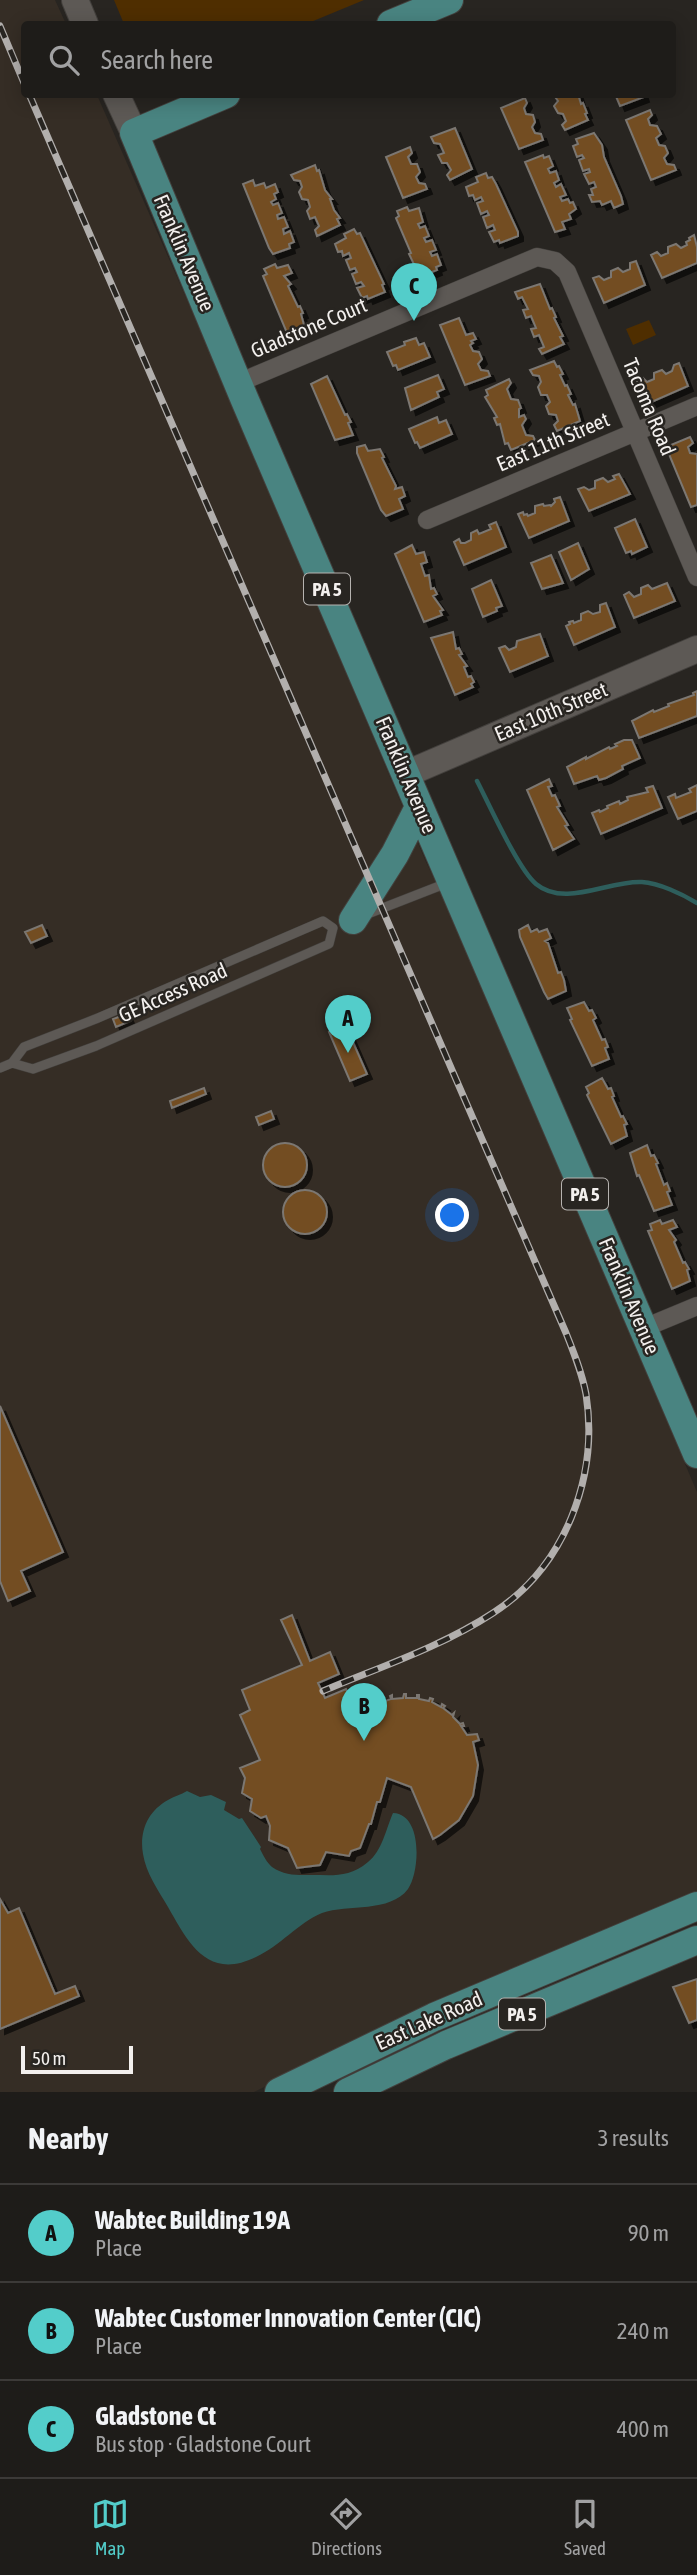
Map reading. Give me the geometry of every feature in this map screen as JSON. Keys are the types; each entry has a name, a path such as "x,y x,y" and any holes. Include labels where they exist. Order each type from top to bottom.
{"main road":[{"path":"398,21 449,0"},
{"path":"134,133 217,98"},
{"name":"Franklin Avenue","path":"134,133 238,383 697,1454"},
{"path":"343,924 400,846 419,807"},
{"name":"East Lake Road","path":"279,2092 333,2080 434,2017 697,1906"},
{"name":"East Lake Road","path":"348,2092 446,2045 697,1940"}],"street":[{"path":"75,0 84,21"},
{"name":"Franklin Avenue","path":"118,98 134,133"},
{"name":"Gladstone Court","path":"238,383 526,261 537,257 553,260"},
{"name":"Tacoma Road","path":"553,260 566,272 697,577"},
{"name":"East 11th Street","path":"427,520 697,405"},
{"name":"East 10th Street","path":"405,774 697,649"},
{"path":"644,1328 697,1306"}],"lane":[{"name":"GE Access Road","path":"0,1068 12,1063 24,1046 98,1018 323,921 343,924 452,881"},
{"name":"GE Access Road","path":"12,1063 33,1069 96,1046 329,944 343,924"}],"shaded area":[{"path":"0,0 55,0 65,21 21,21 21,98 98,98 213,359 697,1492 697,1896 303,2068 254,2092 0,2092"},
{"path":"114,0 364,0 313,21 123,21"},
{"path":"649,320 656,335 633,345 626,329"}],"water":[{"path":"187,1791 200,1797 211,1795 226,1802 224,1810 239,1819 242,1818 270,1865 291,1874 334,1875 354,1871 377,1852 393,1813 403,1816 410,1823 416,1845 412,1881 400,1897 391,1902 322,1913 256,1957 239,1963 224,1964 212,1961 201,1954 183,1933 153,1881 143,1854 142,1837 150,1816 161,1805"}],"building":[{"path":"525,98 526,114 533,115 535,122 532,127 535,133 541,134 543,140 519,149 501,108"},
{"path":"556,98 579,98 588,120 565,130 562,125 566,121 563,114 558,113 554,106 558,101"},
{"path":"617,98 641,98 620,106"},
{"path":"650,110 650,125 657,126 661,134 656,138 668,153 664,158 667,164 674,165 676,170 651,180 626,120"},
{"path":"455,128 472,169 450,180 447,175 451,170 447,163 442,163 438,155 444,153 440,144 434,143 431,137"},
{"path":"594,133 602,145 604,157 621,196 623,204 614,208 611,201 602,205 600,201 592,202 589,195 593,195 591,189 596,187 594,182 589,184 584,174 590,172 589,169 583,171 579,160 584,158 582,155 577,157 573,146 578,144 576,139"},
{"path":"410,147 412,153 408,157 411,164 417,164 420,172 416,177 427,189 403,198 386,157"},
{"path":"543,155 544,158 549,156 553,166 548,169 550,173 556,171 559,180 554,183 556,187 561,184 566,195 560,197 562,201 568,199 576,209 569,214 571,219 562,222 565,229 555,232 525,162"},
{"path":"315,165 340,218 337,219 340,225 317,236 315,230 319,226 315,217 310,219 307,211 310,207 308,200 302,199 299,192 302,187 300,181 294,180 291,175"},
{"path":"486,173 496,184 518,232 518,236 500,243 499,240 494,242 489,232 495,230 493,225 487,228 483,217 489,215 487,211 481,214 477,203 483,201 481,197 475,200 473,195 469,196 466,187 478,182 476,177"},
{"path":"253,180 255,186 264,183 266,188 275,184 278,192 274,194 276,199 271,202 273,205 278,203 282,213 277,215 278,219 284,217 288,227 283,229 284,234 290,231 294,242 289,244 290,248 273,254 269,248 243,184"},
{"path":"407,207 409,211 419,208 423,222 418,224 420,228 425,226 429,236 424,238 426,242 432,240 436,250 430,252 432,256 437,254 441,265 436,267 437,270 420,277 396,218 399,216 397,211"},
{"path":"354,229 357,234 360,233 384,284 382,285 385,292 368,299 367,296 362,298 357,288 364,286 361,282 356,284 352,274 357,272 355,268 350,270 346,260 351,258 349,253 343,256 335,244 346,238 344,234"},
{"path":"694,235 697,263 662,278 651,255 657,252 661,256 668,253 668,247 676,244 681,248 687,245 686,242"},
{"path":"636,261 645,285 604,303 593,278 599,276 604,280 611,277 611,271 618,268 623,272 630,269 630,263"},
{"path":"275,264 277,268 288,265 292,273 284,276 291,284 288,286 303,313 304,325 287,333 263,276 267,274 264,269"},
{"path":"540,284 556,317 554,318 564,344 542,354 539,349 544,347 539,335 534,337 531,329 536,328 531,316 526,318 523,310 528,309 522,297 518,299 515,292"},
{"path":"459,318 466,335 473,333 476,339 471,341 473,343 470,345 473,351 479,352 482,359 478,364 481,370 488,371 490,376 465,385 440,325"},
{"path":"416,338 419,345 424,343 430,357 398,370 396,365 393,366 387,352"},
{"path":"554,361 563,374 560,375 571,394 568,395 573,405 575,404 580,421 557,431 554,425 558,421 556,415 549,414 546,406 550,402 547,395 541,395 538,387 541,382 539,376 533,375 530,370"},
{"path":"679,363 688,386 647,404 637,381 643,378 647,382 654,379 654,373 662,370 666,374"},
{"path":"438,375 444,389 437,392 439,397 411,410 405,388"},
{"path":"327,376 351,422 348,423 353,435 335,440 311,384"},
{"path":"509,379 511,383 507,389 511,399 518,400 521,408 519,417 524,415 526,419 522,425 526,435 533,436 535,440 511,450 508,443 505,444 500,424 497,425 494,418 497,417 485,397 488,395 486,390"},
{"path":"437,417 439,423 446,420 452,434 420,448 409,429"},
{"path":"690,437 693,443 688,447 690,453 697,454 697,505 691,507 666,447"},
{"path":"365,445 368,451 380,449 395,489 402,487 405,496 399,499 403,509 386,516 381,510 357,453 357,447"},
{"path":"619,474 630,494 589,511 578,489 595,488 595,481 603,478 608,482"},
{"path":"560,497 569,521 529,538 518,514 523,512 528,516 535,513 535,506 551,506 555,502 554,499"},
{"path":"635,519 647,547 632,554 631,551 626,553 615,528"},
{"path":"496,522 506,547 464,565 454,542 459,539 461,543 465,543 471,540 471,533 477,530 479,534 491,529 489,525"},
{"path":"578,543 589,569 571,580 559,552"},
{"path":"412,545 416,554 424,552 427,562 421,564 425,576 429,575 431,589 434,588 437,594 433,596 443,610 440,611 442,615 424,622 395,554"},
{"path":"551,555 563,583 542,589 531,563"},
{"path":"491,580 502,606 483,617 472,589"},
{"path":"667,583 675,601 634,618 624,595 629,592 634,597 641,594 641,588 648,585 652,589"},
{"path":"606,603 615,627 574,645 566,626 569,622 581,620 581,614 588,611 593,614 600,612 600,605"},
{"path":"453,632 456,649 459,648 462,654 459,655 467,666 464,667 468,677 471,676 474,682 471,684 473,687 455,695 431,638"},
{"path":"540,634 548,656 510,672 499,648 505,646 509,650 516,647 517,641"},
{"path":"697,691 697,716 639,738 632,721 694,695"},
{"path":"632,740 640,758 622,766 623,769 606,778 599,780 597,776 574,784 567,767 609,747 610,749 617,746 615,744"},
{"path":"549,779 552,786 548,787 552,796 555,795 560,806 557,807 568,825 565,826 574,839 553,850 527,790"},
{"path":"697,785 697,811 678,819 668,797 675,794 676,798 691,792 689,789"},
{"path":"653,786 662,808 601,834 592,813 599,810 600,812 619,801 620,804 628,800 627,797 648,792 646,788"},
{"path":"42,925 47,936 31,943 25,932"},
{"path":"528,925 531,932 547,929 551,938 545,941 558,973 561,972 564,980 566,991 548,999 520,937 519,930"},
{"path":"584,1002 589,1011 592,1010 596,1018 593,1020 608,1047 605,1048 609,1059 592,1066 567,1008"},
{"path":"127,1014 130,1021 116,1027 113,1019"},
{"path":"345,1024 367,1074 350,1081 329,1032"},
{"path":"602,1078 608,1089 611,1088 612,1097 627,1124 624,1125 627,1136 611,1144 587,1095 589,1093 586,1087"},
{"path":"204,1088 206,1094 172,1108 170,1101"},
{"path":"271,1111 274,1119 259,1125 256,1117"},
{"path":"285,1143 294,1144 301,1149 306,1156 306,1174 301,1181 294,1186 285,1187 276,1186 269,1181 264,1174 263,1165 264,1156 269,1149 276,1144"},
{"path":"647,1145 651,1156 654,1155 658,1163 656,1164 664,1185 667,1183 672,1205 654,1211 639,1175 637,1176 630,1153"},
{"path":"305,1190 321,1196 327,1212 321,1228 305,1234 289,1228 283,1212 289,1196"},
{"path":"660,1220 662,1224 673,1220 677,1227 669,1230 676,1240 674,1242 683,1263 685,1262 689,1269 690,1281 672,1289 648,1231 652,1230 650,1224"},
{"path":"0,1406 63,1552 21,1571 30,1591 8,1601 0,1581"},
{"path":"292,1615 310,1661 330,1652 339,1674 318,1683 325,1698 346,1689 358,1712 367,1708 368,1703 369,1707 378,1703 376,1700 379,1699 380,1703 391,1699 392,1695 392,1699 403,1698 404,1694 406,1698 417,1698 419,1695 419,1699 433,1699 432,1702 441,1707 442,1704 452,1715 454,1713 453,1717 460,1724 463,1723 464,1726 461,1726 467,1735 477,1734 479,1740 473,1742 478,1765 473,1796 459,1820 440,1835 433,1839 411,1787 387,1778 380,1802 377,1802 360,1848 351,1851 349,1856 326,1852 320,1865 297,1868 288,1848 269,1840 270,1826 266,1816 261,1818 250,1811 252,1799 242,1793 245,1778 240,1768 260,1760 240,1715 250,1710 242,1690 302,1665 281,1620"},
{"path":"0,1899 8,1913 19,1908 55,1994 75,1986 79,1996 0,2029"},
{"path":"697,1979 697,2020 689,2023 673,1987"}],"waterway":[{"path":"477,781 521,865 536,884 548,891 574,893 642,882 656,884 697,903"}],"railway":[{"path":"0,26 21,76"},
{"path":"31,98 566,1333 586,1394 589,1425 581,1488 571,1517 540,1571 518,1594 473,1625 410,1656 323,1691"}],"place":[{"name":"Gladstone Ct","path":"414,321"},
{"name":"Wabtec Building 19A","path":"348,1053"},
{"name":"Wabtec Customer Innovation Center (CIC)","path":"364,1741"}]}
